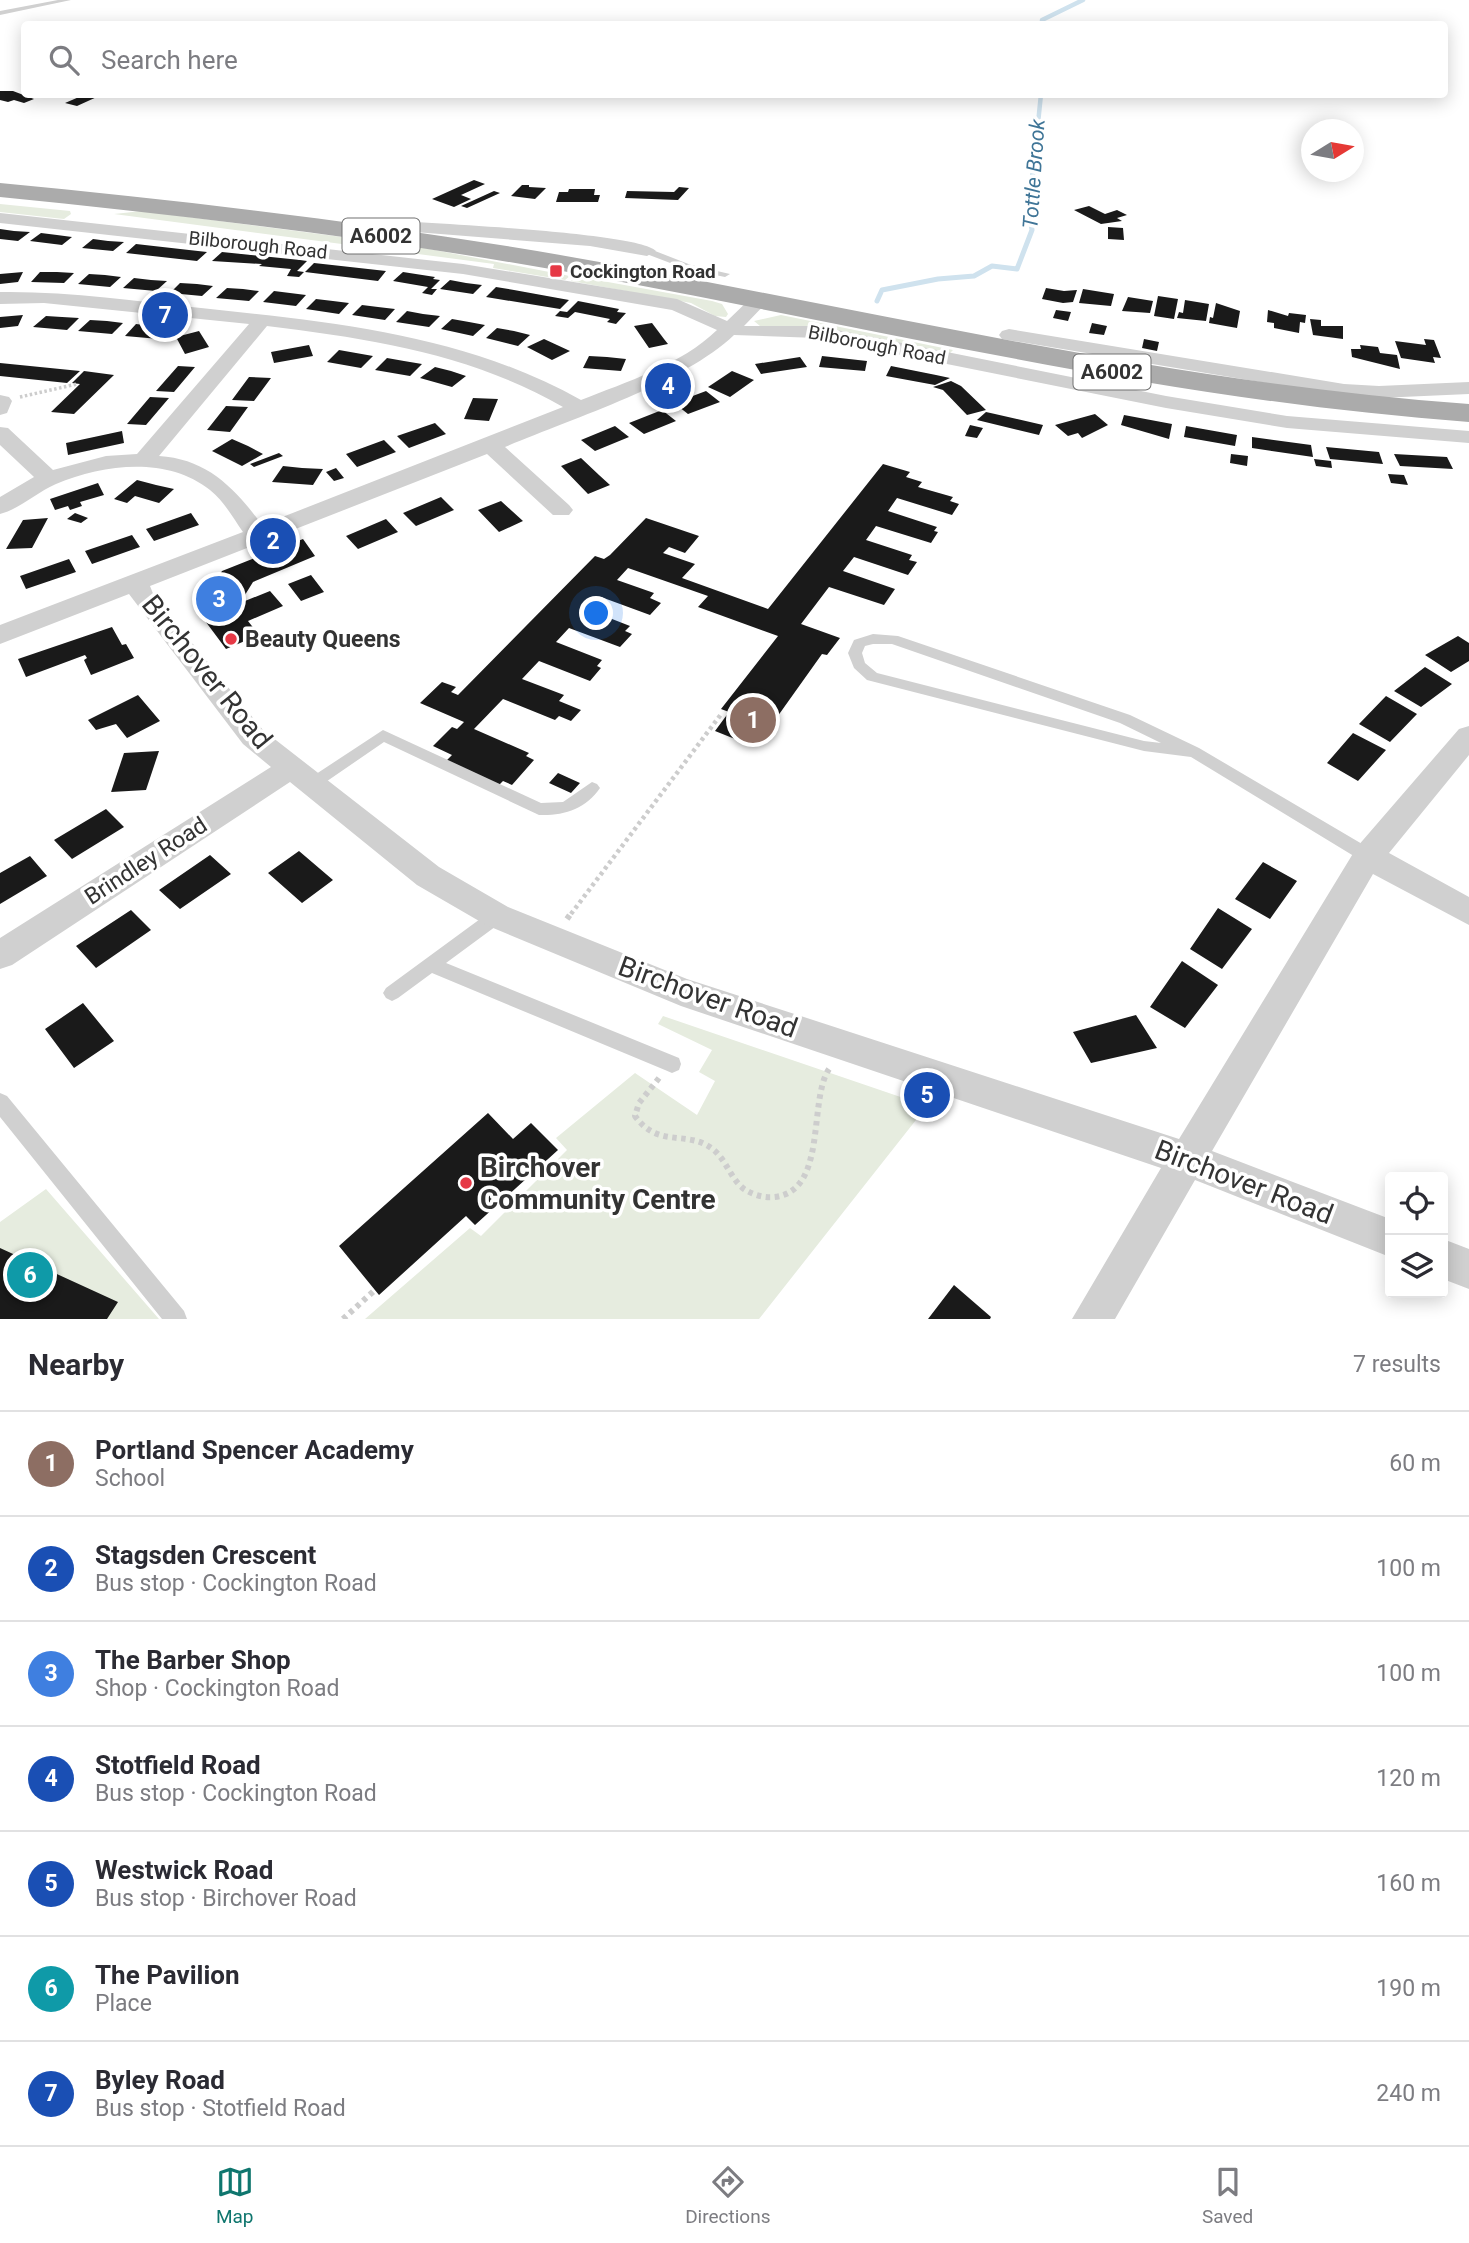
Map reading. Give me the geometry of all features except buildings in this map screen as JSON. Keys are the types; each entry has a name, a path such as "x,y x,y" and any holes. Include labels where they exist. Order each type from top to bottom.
{"main road":[{"name":"Bilborough Road","path":"0,190 498,242 1035,358 1177,383 1332,403 1469,413"}],"street":[{"path":"79,226 113,201"},
{"name":"Bilborough Road","path":"0,218 477,272 677,305 731,330 817,332 1166,402 1287,422 1469,437"},
{"name":"Bilborough Road","path":"383,225 498,242 590,241 648,251"},
{"path":"0,298 44,297 354,330 464,354 523,375 579,408"},
{"path":"1,632 491,445 685,363 731,330 760,300"},
{"path":"144,459 262,321"},
{"path":"1009,335 1322,387 1379,393 1469,388"},
{"path":"0,433 48,478"},
{"path":"491,445 561,510"},
{"path":"0,507 22,489 48,478 80,468 144,459 178,464 217,485 257,535"},
{"name":"Birchover Road","path":"136,582 143,599 253,737 428,876 497,916 681,991 1187,1159 1385,1236"},
{"path":"1092,1319 1368,856 1469,736"},
{"name":"Brindley Road","path":"0,954 302,776"},
{"path":"1368,856 1469,912"},
{"path":"1448,1261 1469,1269"}],"lane":[{"path":"0,13 68,0"},
{"path":"648,251 690,267 725,274"},
{"path":"1194,752 1144,746 872,677 859,665 855,653 859,643 893,639 1125,719 1194,752 1368,856"},
{"path":"302,776 383,735 539,808 561,810 576,805 592,788"},
{"path":"391,993 497,916"},
{"path":"431,965 672,1065"},
{"path":"0,1102 176,1319"}],"path":[{"path":"1,405 77,384"},
{"path":"552,939 722,713"},
{"path":"672,1065 639,1103 635,1116 642,1128 658,1137 707,1145 721,1155 739,1184 754,1195 776,1199 796,1189 810,1168 823,1078 845,1045"},
{"path":"343,1319 375,1290"}],"shaded area":[{"path":"0,204 70,211 71,214 64,219 0,212"},
{"path":"142,211 419,247 570,276 565,280 493,268 494,264 114,214"},
{"path":"575,276 712,301 722,304 728,314 726,317 715,316 691,303 571,281"},
{"path":"781,315 953,350 950,353 818,328 760,326 754,321"},
{"path":"663,1016 927,1106 759,1319 365,1319 470,1228 481,1236 567,1150 556,1138 635,1073 697,1115 715,1081 699,1072 712,1050 658,1024"},
{"path":"46,1189 159,1319 0,1319 0,1222"}],"waterway":[{"name":"Tottle Brook","path":"1042,21 1083,0"},
{"name":"Tottle Brook","path":"1035,153 1041,98"},
{"name":"Tottle Brook","path":"877,301 882,290 938,279 974,276 992,266 1017,269 1032,230 1029,211 1035,151"}],"place":[{"name":"Cockington Road","path":"556,271"},
{"name":"Byley Road","path":"165,315"},
{"name":"Stotfield Road","path":"668,386"},
{"name":"Stagsden Crescent","path":"273,541"},
{"name":"The Barber Shop","path":"219,599"},
{"name":"Beauty Queens","path":"231,639"},
{"name":"Portland Spencer Academy","path":"753,720"},
{"name":"Westwick Road","path":"927,1095"},
{"name":"Birchover Community Centre","path":"466,1183"},
{"name":"The Pavilion","path":"30,1275"}]}
